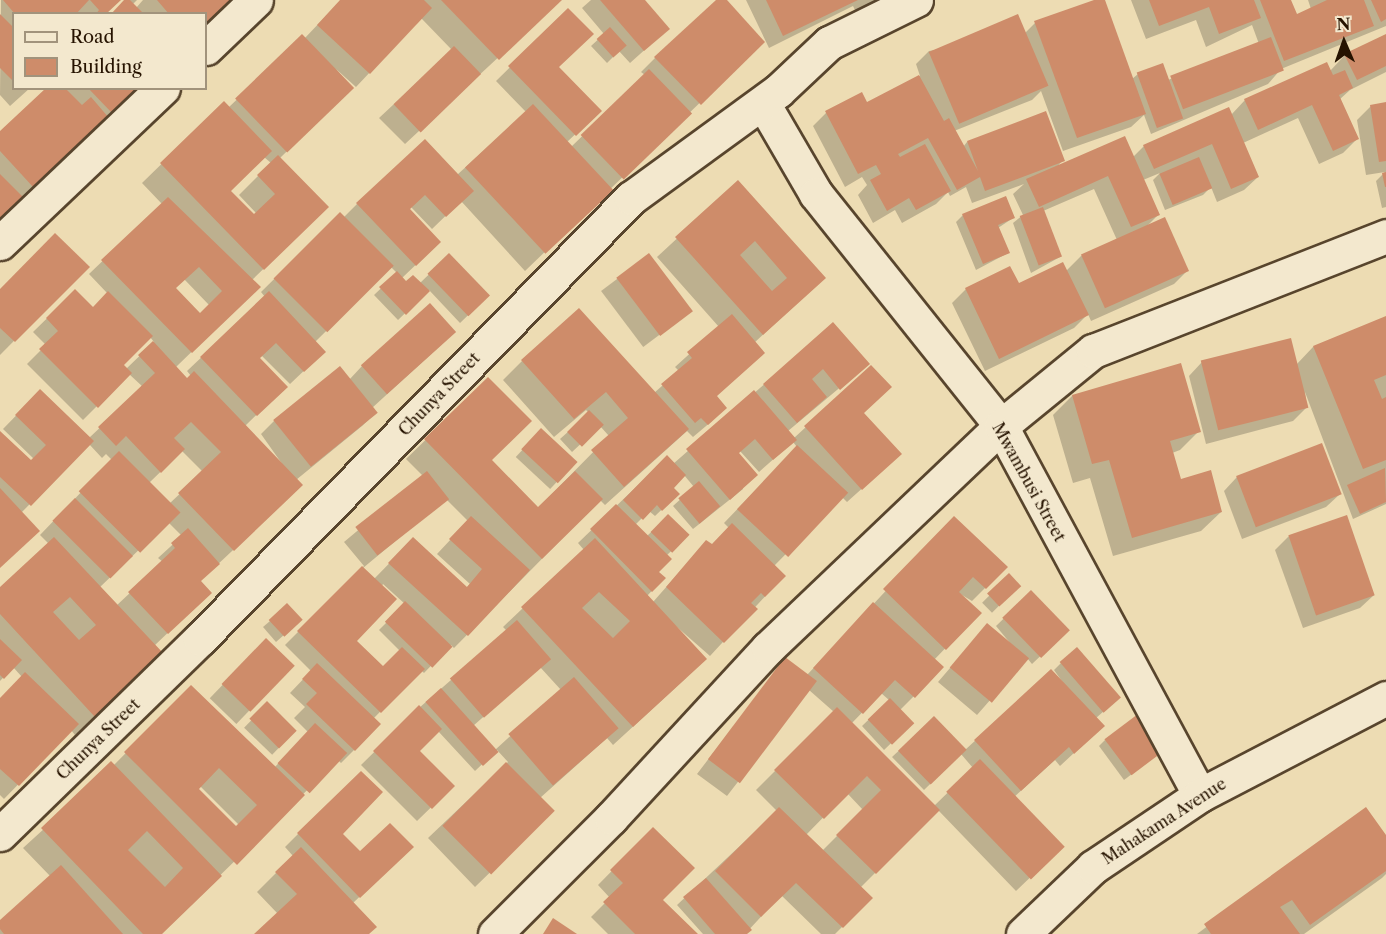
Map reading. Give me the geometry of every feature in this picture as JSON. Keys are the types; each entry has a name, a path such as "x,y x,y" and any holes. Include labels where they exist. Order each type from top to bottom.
{"street":[{"path":"207,47 256,0"},
{"name":"Chunya Street","path":"0,834 200,639 631,198 763,103 829,43 916,0"},
{"path":"0,243 161,90"},
{"name":"Mwambusi Street","path":"763,103 816,194 1001,426 1200,795"},
{"path":"495,934 611,818 768,648 1001,426 1093,351 1386,236"},
{"name":"Mahakama Avenue","path":"1023,934 1094,867 1200,795 1386,698"}],"building":[{"path":"3,0 89,0 78,12 13,12"},
{"path":"90,0 121,0 108,12 98,12 99,10"},
{"path":"124,0 130,0 142,12 113,12"},
{"path":"157,0 234,0 207,23 207,12 167,12"},
{"path":"340,0 424,0 432,8 370,74 317,25"},
{"path":"441,0 562,0 499,60"},
{"path":"600,0 645,0 670,29 644,51"},
{"path":"716,0 727,0 765,42 701,105 654,57"},
{"path":"766,0 858,0 783,36"},
{"path":"1094,0 1105,0 1146,114 1077,138 1034,21"},
{"path":"1149,0 1254,0 1261,18 1219,34 1209,7 1159,26"},
{"path":"1260,0 1291,0 1297,14 1327,0 1364,0 1374,26 1284,61"},
{"path":"1371,0 1386,0 1386,19 1381,22"},
{"path":"568,8 594,34 559,67 602,111 576,136 508,66"},
{"path":"0,14 12,26 12,80 0,68"},
{"path":"1018,14 1048,86 959,124 929,52"},
{"path":"610,27 627,46 613,58 597,39"},
{"path":"302,34 354,88 287,153 235,99"},
{"path":"1386,34 1386,66 1357,80 1344,54"},
{"path":"1271,37 1284,71 1183,109 1170,76"},
{"path":"454,46 481,74 421,132 394,104"},
{"path":"1327,62 1333,75 1345,70 1353,88 1339,95 1359,139 1333,151 1312,105 1258,130 1244,99"},
{"path":"1163,63 1183,118 1157,128 1137,73"},
{"path":"649,69 692,114 624,180 581,135"},
{"path":"919,75 944,121 949,118 978,171 967,141 1046,111 1065,161 985,191 980,177 957,190 928,138 898,154 900,157 925,144 951,191 916,210 909,198 887,211 870,180 881,174 876,165 858,174 825,111 862,92 867,102"},
{"path":"44,90 67,90 82,105 91,97 109,118 34,188 0,151 0,131"},
{"path":"90,90 135,90 112,113"},
{"path":"224,101 272,151 231,191 254,214 275,194 257,175 278,155 329,207 264,270 160,163"},
{"path":"1386,102 1386,161 1379,162 1370,105"},
{"path":"533,104 613,190 545,254 465,167"},
{"path":"1229,107 1259,177 1231,189 1212,144 1154,169 1143,145"},
{"path":"1125,136 1160,215 1131,227 1108,176 1039,207 1026,179"},
{"path":"425,139 474,191 446,217 425,195 410,209 441,242 416,266 356,203"},
{"path":"1199,157 1212,188 1173,205 1159,174"},
{"path":"1386,172 1386,187 1385,187 1382,173"},
{"path":"0,174 25,199 0,223"},
{"path":"738,180 826,278 763,335 675,237","holes":["755,241 787,278 772,291 740,255"]},
{"path":"1006,196 1015,218 998,225 1010,253 983,264 962,214"},
{"path":"168,197 261,287 192,353 101,260","holes":["199,267 222,291 200,313 176,288"]},
{"path":"1043,207 1062,256 1039,265 1020,216"},
{"path":"340,212 394,266 327,332 274,278"},
{"path":"1165,217 1189,271 1105,308 1081,254"},
{"path":"55,233 90,267 15,342 0,328 0,289"},
{"path":"449,253 490,295 468,316 427,274"},
{"path":"649,253 693,311 660,336 616,278"},
{"path":"1063,262 1089,315 999,359 965,288 1010,266 1019,283"},
{"path":"397,271 406,281 413,275 430,291 406,315 379,287"},
{"path":"75,289 93,307 108,291 153,336 124,365 132,373 98,408 39,349 58,331 46,318"},
{"path":"269,291 326,352 304,372 276,343 260,358 288,387 257,416 200,357"},
{"path":"430,303 456,332 387,394 361,365"},
{"path":"579,308 689,429 624,487 591,450 628,418 606,392 574,419 521,360"},
{"path":"732,314 765,353 717,396 727,408 708,425 701,418 695,423 661,384 692,358 687,352"},
{"path":"1386,316 1386,375 1374,380 1382,399 1386,397 1386,460 1363,469 1313,346"},
{"path":"833,322 870,364 840,390 823,369 812,379 827,397 797,423 763,384"},
{"path":"1291,338 1308,408 1218,430 1201,360"},
{"path":"153,341 187,378 194,371 303,485 234,551 178,493 221,452 191,422 174,438 185,449 161,473 126,436 116,446 98,427 155,373 138,355"},
{"path":"1181,363 1201,432 1170,441 1181,479 1211,470 1222,512 1132,538 1109,460 1092,464 1072,395"},
{"path":"871,365 892,387 864,413 902,454 862,490 804,426"},
{"path":"340,366 378,413 311,467 273,420"},
{"path":"488,377 532,421 492,460 538,507 575,471 603,499 542,559 424,439"},
{"path":"40,389 94,441 31,506 0,477 0,431 31,460 46,445 15,415"},
{"path":"754,390 797,440 773,460 755,439 739,453 758,475 730,500 686,449"},
{"path":"589,410 604,425 582,447 567,432"},
{"path":"541,428 578,462 558,483 521,449"},
{"path":"1322,443 1342,494 1256,527 1236,476"},
{"path":"797,445 848,493 788,557 737,509"},
{"path":"119,451 181,513 140,553 79,491"},
{"path":"667,455 686,475 674,488 680,494 662,511 657,505 643,520 623,500"},
{"path":"1385,468 1386,502 1360,514 1347,485"},
{"path":"427,471 449,499 377,555 355,527"},
{"path":"699,481 720,506 700,524 678,498"},
{"path":"0,488 40,531 0,568"},
{"path":"75,498 133,556 110,579 52,521"},
{"path":"616,504 672,559 659,572 666,578 652,592 590,529"},
{"path":"668,514 690,535 672,553 651,532"},
{"path":"1347,515 1375,595 1316,616 1288,535"},
{"path":"471,516 530,570 468,636 388,563 413,537 467,587 482,569 449,539"},
{"path":"954,516 1008,567 986,589 973,577 959,592 982,613 946,650 883,589"},
{"path":"732,523 786,576 765,597 761,593 751,603 758,609 724,643 666,587 706,540 712,544"},
{"path":"188,528 220,564 201,581 212,593 168,634 128,592 175,548 171,543"},
{"path":"54,537 164,654 95,717 0,614 0,587","holes":["70,597 96,625 79,640 53,612"]},
{"path":"595,538 707,659 633,727 521,607","holes":["599,592 630,621 613,638 582,608"]},
{"path":"362,566 397,599 357,641 383,666 402,647 425,669 381,713 297,631"},
{"path":"1009,573 1021,586 999,607 987,593"},
{"path":"1031,590 1070,630 1041,658 1002,618"},
{"path":"405,601 452,647 432,668 385,622"},
{"path":"873,602 944,667 915,698 895,680 863,714 813,668"},
{"path":"287,603 303,620 284,637 269,620"},
{"path":"517,620 551,659 484,718 450,678"},
{"path":"987,623 1029,658 992,703 950,667"},
{"path":"266,638 295,666 250,712 222,684"},
{"path":"0,639 22,660 4,679 0,675"},
{"path":"1077,647 1121,698 1104,713 1060,662"},
{"path":"785,657 817,681 740,783 708,759"},
{"path":"317,663 381,724 355,751 306,704 317,693 302,679"},
{"path":"1051,669 1105,726 1074,754 1069,747 1021,791 974,740"},
{"path":"25,672 79,724 19,786 0,769 0,698"},
{"path":"574,677 619,728 553,785 508,734"},
{"path":"191,685 305,795 237,865 124,752","holes":["219,768 257,805 236,826 199,789"]},
{"path":"441,688 499,752 483,766 425,702"},
{"path":"890,698 914,723 892,745 868,720"},
{"path":"267,701 297,731 279,748 249,719"},
{"path":"419,705 442,729 420,751 455,786 432,809 373,751"},
{"path":"837,707 940,810 876,874 836,835 881,790 867,776 824,819 774,770"},
{"path":"1138,714 1165,750 1132,775 1104,739"},
{"path":"934,716 967,750 931,785 898,751"},
{"path":"315,723 347,753 310,793 277,763"},
{"path":"980,759 1065,847 1031,879 946,792"},
{"path":"111,761 222,876 162,934 143,934 41,828","holes":["147,831 183,868 165,887 128,850"]},
{"path":"506,762 555,811 491,874 442,826"},
{"path":"361,771 383,792 343,834 360,851 390,823 414,847 360,898 297,833"},
{"path":"779,807 873,898 843,928 796,883 761,917 715,871"},
{"path":"1366,807 1386,835 1386,871 1310,925 1292,900 1280,907 1300,934 1211,934 1204,924"},
{"path":"653,827 695,868 663,900 698,934 635,934 603,902 623,883 610,870"},
{"path":"301,847 377,927 369,934 254,934 297,894 275,872"},
{"path":"61,865 123,934 4,934 0,929 0,920"},
{"path":"706,878 752,930 747,934 715,934 683,897"},
{"path":"553,918 577,934 543,934"}]}
